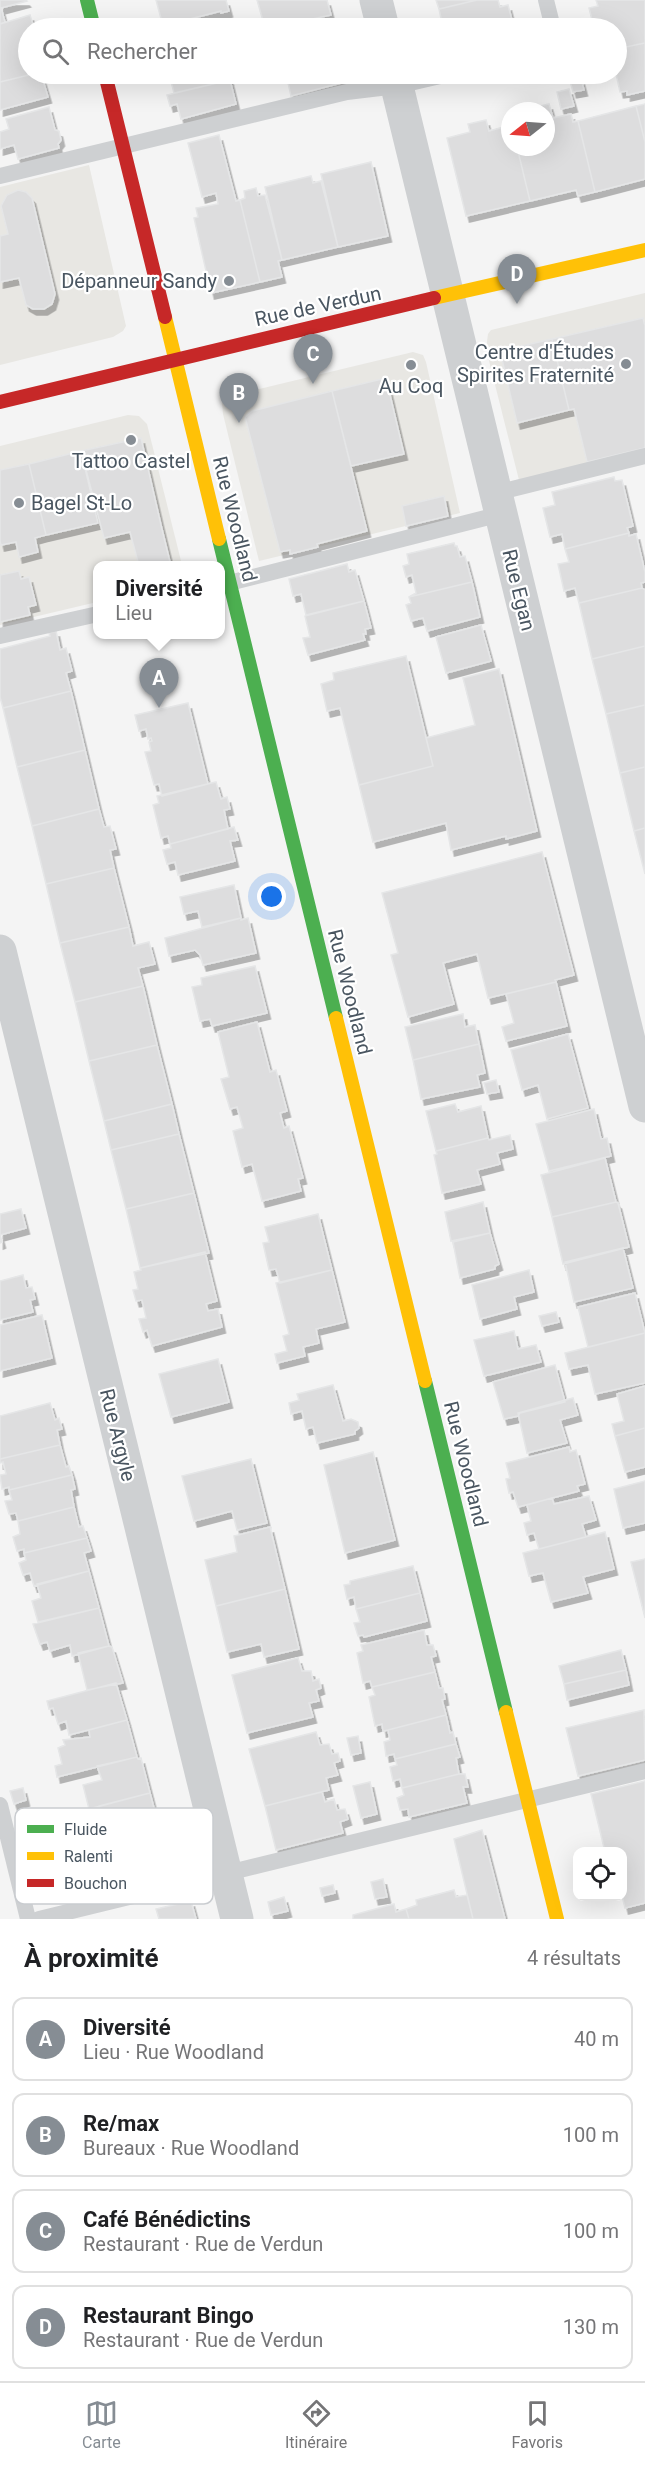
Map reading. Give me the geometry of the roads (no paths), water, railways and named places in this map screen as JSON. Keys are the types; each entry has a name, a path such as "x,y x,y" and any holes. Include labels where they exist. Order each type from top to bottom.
{"street":[{"path":"87,0 92,18"},
{"path":"376,0 380,18"},
{"name":"Rue Woodland","path":"108,84 175,360 220,561"},
{"name":"Rue Egan","path":"396,84 645,1106"},
{"name":"Rue de Verdun","path":"0,402 645,250"},
{"name":"Rue Woodland","path":"225,584 557,1919"},
{"name":"Rue Argyle","path":"0,951 210,1808"},
{"name":"Rue Argyle","path":"213,1822 237,1919"}],"lane":[{"path":"546,0 550,18"},
{"path":"0,176 379,84"},
{"path":"225,584 498,504 645,456"},
{"path":"0,636 93,615"},
{"path":"213,1878 645,1771"},
{"path":"0,1805 15,1866"},
{"path":"24,1904 28,1919"},
{"path":"39,1919 103,1904"}],"place":[{"name":"Dépanneur Sandy","path":"229,281"},
{"name":"Restaurant Bingo","path":"517,304"},
{"name":"Centre d'Études Spirites Fraternité","path":"626,364"},
{"name":"Au Coq","path":"411,365"},
{"name":"Café Bénédictins","path":"313,384"},
{"name":"Re/max","path":"239,423"},
{"name":"Tattoo Castel","path":"131,440"},
{"name":"Bagel St-Lo","path":"19,503"},
{"name":"Diversité","path":"159,708"}]}
